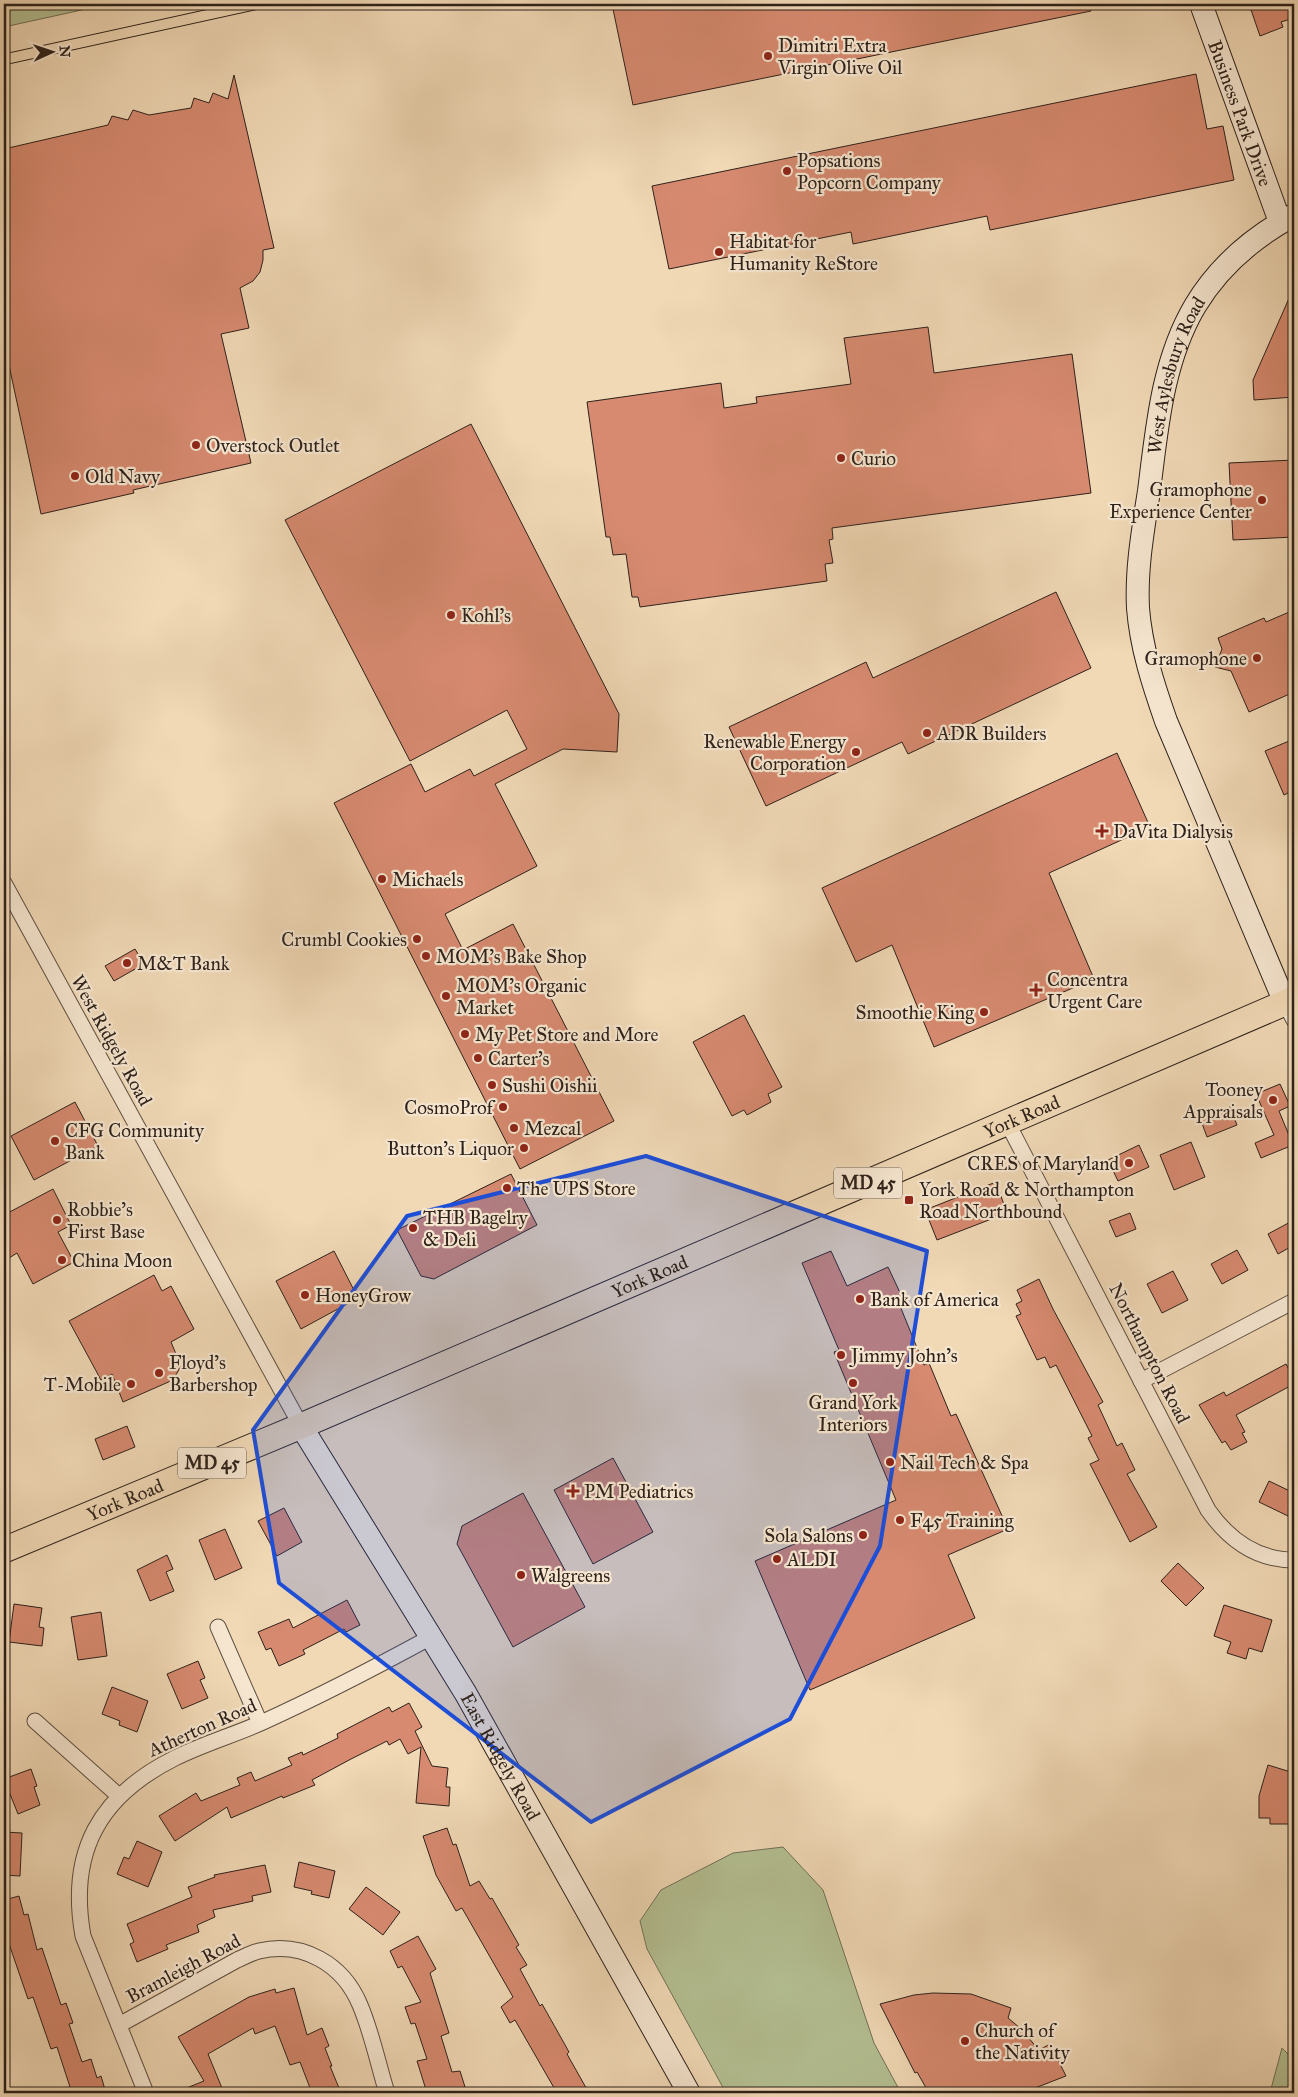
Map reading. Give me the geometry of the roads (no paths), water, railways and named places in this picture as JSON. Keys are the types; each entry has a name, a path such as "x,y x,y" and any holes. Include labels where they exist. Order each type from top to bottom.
{"main road":[{"name":"York Road","path":"4,1550 301,1426 1007,1122 1291,1007"}],"street":[{"name":"Business Park Drive","path":"1201,4 1287,218"},
{"name":"West Aylesbury Road","path":"1287,218 1248,245 1216,277 1196,305 1172,356 1157,434 1141,543 1138,571 1138,607 1152,682 1166,721 1291,1007"},
{"name":"West Ridgely Road","path":"5,894 301,1426"},
{"name":"Northampton Road","path":"1007,1122 1208,1510 1221,1528 1238,1543 1259,1555 1283,1560 1294,1560"},
{"path":"1141,1381 1294,1301"},
{"name":"East Ridgely Road","path":"301,1426 466,1694 689,2093"},
{"path":"218,1627 260,1723"},
{"name":"Atherton Road","path":"146,2093 83,1936 78,1909 80,1876 87,1845 100,1819 119,1796 146,1774 176,1758 260,1723 350,1681 432,1637"},
{"path":"35,1721 119,1796"},
{"name":"Bramleigh Road","path":"119,2025 258,1951 282,1948 306,1952 327,1962 345,1978 360,2005 387,2093"}],"tram line":[{"path":"4,54 232,4"},
{"path":"4,65 282,4"}],"place":[{"name":"Dimitri Extra Virgin Olive Oil","path":"768,56"},
{"name":"Popsations Popcorn Company","path":"787,171"},
{"name":"Habitat for Humanity ReStore","path":"719,252"},
{"name":"Overstock Outlet","path":"196,445"},
{"name":"Curio","path":"841,458"},
{"name":"Old Navy","path":"75,476"},
{"name":"Gramophone Experience Center","path":"1262,500"},
{"name":"Kohl's","path":"451,615"},
{"name":"Gramophone","path":"1257,658"},
{"name":"ADR Builders","path":"927,733"},
{"name":"Renewable Energy Corporation","path":"856,752"},
{"name":"DaVita Dialysis","path":"1102,831"},
{"name":"Michaels","path":"382,879"},
{"name":"Crumbl Cookies","path":"417,939"},
{"name":"MOM's Bake Shop","path":"426,956"},
{"name":"M&T Bank","path":"127,963"},
{"name":"Concentra Urgent Care","path":"1036,990"},
{"name":"MOM's Organic Market","path":"446,996"},
{"name":"Smoothie King","path":"984,1012"},
{"name":"My Pet Store and More","path":"465,1034"},
{"name":"Carter's","path":"478,1058"},
{"name":"Sushi Oishii","path":"492,1085"},
{"name":"Tooney Appraisals","path":"1273,1100"},
{"name":"CosmoProf","path":"503,1107"},
{"name":"Mezcal","path":"514,1128"},
{"name":"CFG Community Bank","path":"55,1141"},
{"name":"Button's Liquor","path":"524,1148"},
{"name":"CRES of Maryland","path":"1129,1163"},
{"name":"The UPS Store","path":"507,1188"},
{"name":"York Road & Northampton Road Northbound","path":"909,1200"},
{"name":"Robbie's First Base","path":"57,1220"},
{"name":"THB Bagelry & Deli","path":"413,1228"},
{"name":"China Moon","path":"62,1260"},
{"name":"HoneyGrow","path":"305,1295"},
{"name":"Bank of America","path":"860,1299"},
{"name":"Jimmy John's","path":"841,1355"},
{"name":"Floyd's Barbershop","path":"159,1373"},
{"name":"Grand York Interiors","path":"853,1383"},
{"name":"T-Mobile","path":"131,1384"},
{"name":"Nail Tech & Spa","path":"890,1462"},
{"name":"PM Pediatrics","path":"573,1491"},
{"name":"F45 Training","path":"900,1520"},
{"name":"Sola Salons","path":"863,1535"},
{"name":"ALDI","path":"777,1559"},
{"name":"Walgreens","path":"521,1575"},
{"name":"Church of the Nativity","path":"965,2041"}]}
